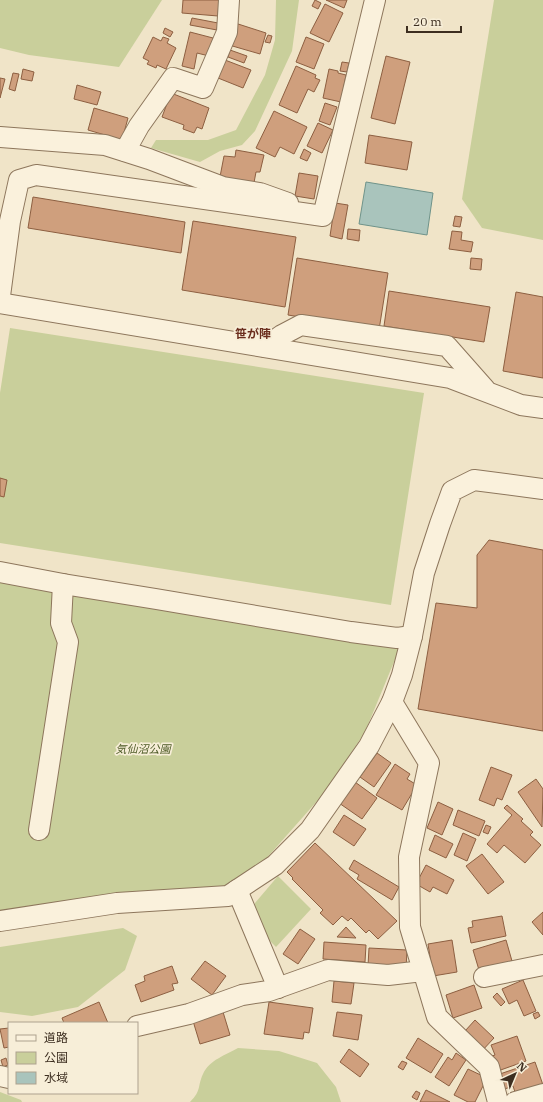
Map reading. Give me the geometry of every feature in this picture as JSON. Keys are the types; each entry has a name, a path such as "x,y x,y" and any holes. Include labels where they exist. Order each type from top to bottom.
{"street":[{"path":"125,151 139,126 173,78 203,88 227,32 229,0"},
{"path":"0,296 10,221 19,180 36,175 323,216 375,0"},
{"path":"0,137 105,145 149,159 223,186 260,193 288,203 305,214"},
{"path":"0,303 450,378 521,405 543,408"},
{"path":"264,347 282,334 301,325 447,346 488,392"},
{"path":"370,364 374,336"},
{"path":"0,921 117,903 228,896 275,866 310,830 369,746 392,702 402,675 412,636 424,573 452,491 474,480 543,489"},
{"path":"0,572 63,584 351,632 397,638 412,636"},
{"path":"39,830 68,642 61,623 63,584"},
{"path":"392,702 429,762 409,857 410,927 437,1017 489,1067 501,1101 543,1094"},
{"path":"237,890 278,988"},
{"path":"484,977 543,965"},
{"path":"138,1026 189,1014 242,995 270,991 328,970 388,975 423,971"}],"green space":[{"path":"0,0 162,0 119,67 29,55 0,48"},
{"path":"276,0 299,0 292,51 255,131 242,145 220,151 200,162 151,148 156,140 208,140 236,130 265,75 275,40"},
{"path":"494,0 543,0 543,240 482,228 462,199"},
{"path":"10,328 424,393 391,605 0,543 0,393"},
{"name":"気仙沼公園","path":"0,581 401,645 365,732 326,791 264,861 223,889 0,913"},
{"path":"278,876 311,909 276,947 260,931 254,912 255,903"},
{"path":"123,928 137,936 125,970 78,1007 32,1016 0,1012 0,947"},
{"path":"238,1048 279,1051 317,1063 336,1087 341,1102 190,1102 198,1091 201,1078 209,1065 218,1058"},
{"path":"0,1092 21,1100 22,1102 0,1102"}],"water":[{"path":"366,182 433,193 427,235 359,224"}],"building":[{"path":"183,0 219,0 218,16 182,13"},
{"path":"315,0 321,3 318,9 312,6"},
{"path":"326,0 347,0 344,8"},
{"path":"325,4 343,13 329,42 310,33"},
{"path":"192,18 218,23 217,30 190,25"},
{"path":"235,23 266,33 260,54 229,45"},
{"path":"165,28 173,32 170,37 163,33"},
{"path":"190,32 213,38 209,56 197,53 194,69 182,66"},
{"path":"268,35 272,36 270,43 265,42"},
{"path":"153,37 161,41 163,37 169,39 167,43 176,48 166,69 157,65 156,68 147,64 149,61 143,58"},
{"path":"306,37 324,44 314,69 296,62"},
{"path":"230,50 247,56 244,63 228,57"},
{"path":"386,56 410,62 395,124 371,118"},
{"path":"225,60 251,70 243,88 218,78"},
{"path":"342,62 349,63 347,72 340,71"},
{"path":"296,66 316,75 315,78 320,80 314,92 308,89 297,113 279,105"},
{"path":"23,69 34,72 32,81 21,79"},
{"path":"329,69 346,75 341,102 323,98"},
{"path":"13,73 19,74 15,91 9,89"},
{"path":"0,78 5,79 0,98"},
{"path":"77,85 101,92 97,105 74,99"},
{"path":"171,93 209,108 202,129 197,127 194,133 183,129 184,125 162,117"},
{"path":"325,103 337,107 330,125 319,121"},
{"path":"94,108 128,118 122,140 88,130"},
{"path":"274,111 307,127 294,154 280,147 275,157 256,148"},
{"path":"318,123 333,130 322,153 307,146"},
{"path":"369,135 412,142 407,170 365,163"},
{"path":"304,149 311,153 307,161 300,158"},
{"path":"236,150 264,155 260,172 256,172 253,188 219,182 224,156 235,157"},
{"path":"299,173 318,176 314,199 295,196"},
{"path":"33,197 185,222 181,253 28,228"},
{"path":"335,203 348,205 342,239 330,236"},
{"path":"455,216 462,217 460,227 453,226"},
{"path":"193,221 296,237 285,307 182,290"},
{"path":"348,229 360,230 359,241 347,239"},
{"path":"452,231 462,232 461,240 473,242 471,252 449,249"},
{"path":"297,258 388,273 379,330 288,315"},
{"path":"471,258 482,259 481,270 470,269"},
{"path":"389,291 490,307 484,342 384,326"},
{"path":"516,292 543,297 543,378 503,371"},
{"path":"0,478 7,480 4,497 0,496"},
{"path":"489,540 543,550 543,731 418,709 436,603 477,608 477,555"},
{"path":"377,753 391,763 374,787 360,777"},
{"path":"395,764 410,774 407,779 417,785 402,810 376,795"},
{"path":"491,767 512,775 502,800 497,798 494,806 479,800"},
{"path":"536,779 543,789 542,827 518,792"},
{"path":"355,782 377,798 362,819 339,803"},
{"path":"438,802 453,809 442,835 427,828"},
{"path":"507,805 523,819 521,821 533,832 530,835 541,845 525,863 504,845 497,853 487,844 512,815 504,808"},
{"path":"458,810 485,821 479,836 453,825"},
{"path":"344,815 366,829 354,846 333,832"},
{"path":"486,825 491,827 488,834 483,832"},
{"path":"463,833 476,839 467,861 454,855"},
{"path":"435,835 453,844 446,858 429,850"},
{"path":"315,843 397,921 378,939 369,930 366,933 351,918 348,921 342,916 333,925 320,913 323,910 287,872"},
{"path":"482,854 504,882 488,894 466,866"},
{"path":"354,860 399,887 392,900 357,879 359,875 349,869"},
{"path":"426,865 454,880 447,894 433,887 430,892 416,884"},
{"path":"543,912 543,935 532,922"},
{"path":"502,916 506,936 471,943 468,928 473,927 472,921"},
{"path":"346,927 356,938 337,937"},
{"path":"300,929 315,939 298,964 283,954"},
{"path":"452,940 457,972 433,976 428,944"},
{"path":"506,940 512,961 479,970 473,950"},
{"path":"324,942 366,945 365,962 323,959"},
{"path":"369,948 407,950 406,969 368,966"},
{"path":"205,961 226,976 212,995 191,979"},
{"path":"172,966 178,983 172,984 174,990 141,1002 135,985 145,981 144,976"},
{"path":"523,980 536,1011 524,1016 517,1000 509,1004 502,989"},
{"path":"334,981 354,983 351,1004 332,1002"},
{"path":"474,985 482,1008 453,1018 446,995"},
{"path":"497,993 505,1002 501,1006 493,997"},
{"path":"99,1002 108,1022 64,1022 62,1018"},
{"path":"269,1002 313,1008 309,1033 304,1032 303,1039 264,1034"},
{"path":"223,1012 230,1035 200,1044 193,1021"},
{"path":"337,1012 362,1015 358,1040 333,1036"},
{"path":"538,1012 540,1016 535,1019 533,1014"},
{"path":"475,1020 494,1038 480,1053 465,1031"},
{"path":"8,1028 8,1047 4,1048 0,1029"},
{"path":"517,1036 526,1061 495,1072 489,1057 495,1055 491,1045"},
{"path":"418,1038 443,1054 431,1073 406,1058"},
{"path":"349,1049 369,1064 360,1077 340,1062"},
{"path":"456,1053 466,1060 449,1086 435,1077 448,1057 452,1060"},
{"path":"6,1058 8,1065 3,1067 1,1060"},
{"path":"402,1061 407,1063 403,1070 398,1067"},
{"path":"535,1062 543,1085 516,1095 513,1086 502,1090 497,1075"},
{"path":"468,1069 487,1078 475,1102 468,1102 454,1095"},
{"path":"426,1090 450,1102 420,1102"},
{"path":"416,1091 420,1093 417,1100 412,1097"}],"district":[{"name":"笹が陣","path":"253,333"}]}
